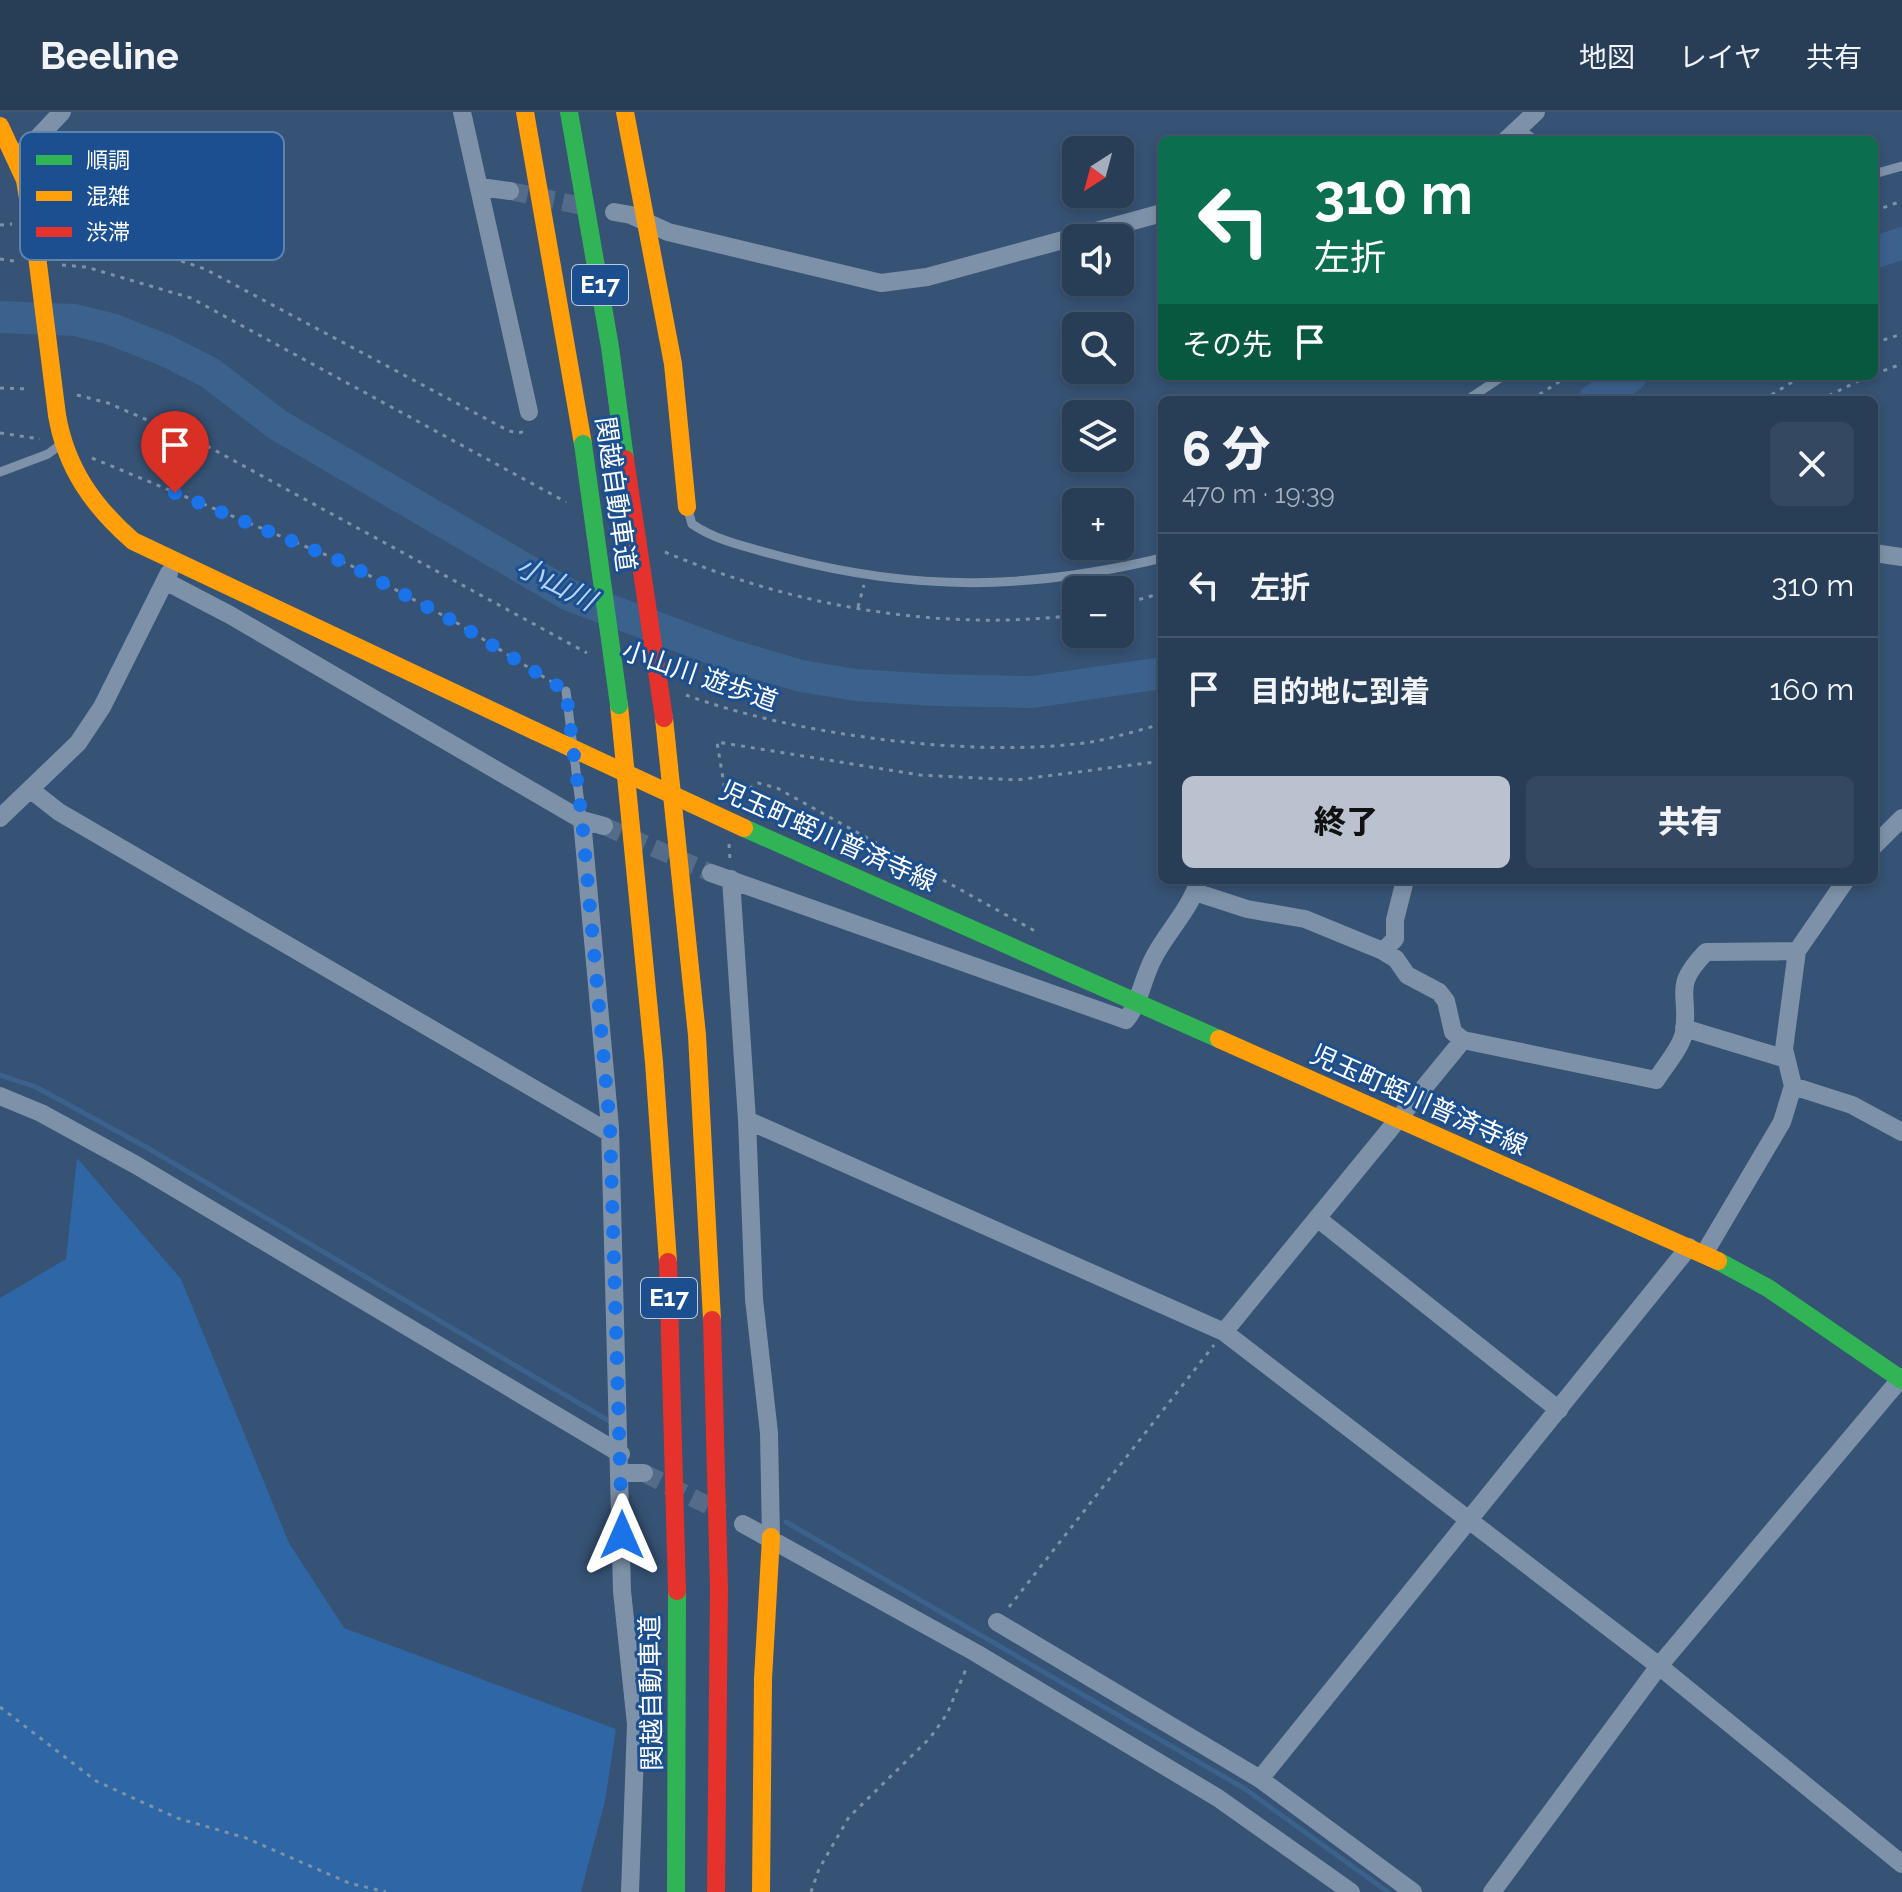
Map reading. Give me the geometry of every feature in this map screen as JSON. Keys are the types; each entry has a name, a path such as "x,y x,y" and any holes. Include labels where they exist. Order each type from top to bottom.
{"main road":[{"name":"関越自動車道","path":"525,112 583,444 619,705 655,1078 669,1276 679,1722 676,1892"},
{"name":"関越自動車道","path":"569,112 610,347 664,718 700,1078 720,1638 716,1892"},
{"path":"625,112 673,364 687,507"},
{"name":"児玉町蛭川普済寺線","path":"0,126 20,160"},
{"name":"児玉町蛭川普済寺線","path":"38,260 60,445 76,478 99,511 133,541 535,731 736,831 1697,1250 1768,1288 1902,1379"},
{"path":"761,1892 763,1679 771,1537"}],"street":[{"path":"41,132 62,112"},
{"path":"462,112 529,412"},
{"path":"480,187 510,191"},
{"path":"614,212 668,232 858,280 892,282 927,277 1158,214"},
{"path":"1878,554 1902,557"},
{"path":"0,818 78,743 94,719 174,563"},
{"path":"165,581 230,615 582,820 604,826"},
{"path":"31,790 59,812 610,1133"},
{"path":"1878,842 1902,818"},
{"path":"582,820 610,1133 622,1591 636,1724 630,1892"},
{"path":"711,873 1126,1020 1138,1005 1140,988 1153,958 1197,886 1247,909 1305,919 1383,951 1396,959 1407,975 1439,992 1446,1001 1453,1032 1463,1040 1656,1080 1684,1035 1685,982 1691,967 1706,952 1797,951"},
{"path":"731,879 747,1120 754,1299 769,1433 771,1537"},
{"path":"1383,951 1395,939 1395,920 1404,884"},
{"path":"1260,1779 1559,1410 1697,1250 1782,1122 1793,1086 1784,1049 1797,951 1843,884"},
{"path":"1684,1028 1786,1059"},
{"path":"1224,1332 1463,1040"},
{"path":"1793,1086 1852,1105 1902,1132"},
{"path":"0,1096 41,1113 136,1165 621,1463 644,1473"},
{"path":"747,1120 1224,1332 1659,1666 1902,1864"},
{"path":"1317,1218 1559,1410"},
{"path":"1492,1892 1659,1666 1902,1379"},
{"path":"743,1524 976,1653 1218,1798 1351,1892"},
{"path":"997,1622 1260,1779 1413,1892"}],"lane":[{"path":"1878,173 1902,166"},
{"path":"1473,396 1497,380"},
{"path":"0,472 48,454 60,445"},
{"path":"687,507 692,524 721,538 820,567 893,578 985,585 1038,582 1158,559"},
{"path":"566,691 582,820"}],"path":[{"path":"1878,210 1902,201"},
{"path":"178,260 205,269 509,431 526,432 530,423 529,412"},
{"path":"1878,342 1902,334"},
{"path":"1878,373 1902,364"},
{"path":"1537,396 1562,380"},
{"path":"1770,396 1796,380"},
{"path":"1828,396 1860,380"},
{"path":"0,388 36,389"},
{"name":"小山川 遊歩道","path":"66,393 108,403 207,446 598,659"},
{"path":"0,433 60,445"},
{"path":"89,457 348,564 457,623 566,691"},
{"path":"1134,601 1158,594"},
{"path":"858,607 862,596"},
{"name":"小山川 遊歩道","path":"680,692 747,715 789,725 926,743 987,746 1090,742 1158,725"},
{"path":"1045,937 777,788 758,783 727,802 717,742 920,775 1016,780 1158,762"},
{"path":"731,879 736,831"},
{"path":"997,1622 1224,1332"},
{"path":"811,1892 819,1869 849,1817 930,1738 947,1714 960,1678 976,1653"},
{"path":"0,1707 96,1781 177,1818 246,1838 349,1883 386,1892"}],"shaded area":[{"path":"77,1158 181,1279 289,1543 344,1628 616,1729 605,1801 581,1892 0,1892 0,1298 66,1259"}],"waterway":[{"name":"小山川","path":"1878,252 1902,243"},
{"name":"小山川","path":"0,317 75,320 111,329 167,351 210,373 278,425 569,595 730,655 801,676 856,685 935,690 1033,692 1158,674"},
{"name":"小山川","path":"1600,396 1625,380"},
{"path":"0,1075 36,1087 146,1147 609,1421"},
{"path":"786,1522 1245,1789 1388,1892"}],"tunnel":[{"path":"510,191 592,208"},
{"path":"604,826 711,873"},
{"path":"644,1473 723,1513"}],"traffic: fast":[{"path":"569,112 610,347 625,459"},
{"path":"583,444 619,705"},
{"path":"744,828 1219,1039"},
{"path":"1718,1261 1768,1288 1902,1380"},
{"path":"676,1892 677,1591"}],"traffic: slow":[{"path":"525,112 583,444"},
{"path":"625,112 673,364 687,507"},
{"path":"0,126 20,169"},
{"path":"38,260 57,415"},
{"path":"57,415 67,452 83,485 133,541 535,731"},
{"path":"619,705 654,1062 668,1262"},
{"path":"664,718 697,1035 712,1320"},
{"path":"535,731 744,828"},
{"path":"1219,1039 1718,1261"},
{"path":"761,1892 763,1679 771,1537"}],"traffic: jam":[{"path":"625,459 664,718"},
{"path":"668,1262 677,1591"},
{"path":"712,1320 719,1588 716,1892"}],"route":[{"path":"175,493 348,564 457,623 566,691 582,820 610,1127 622,1535"}]}
